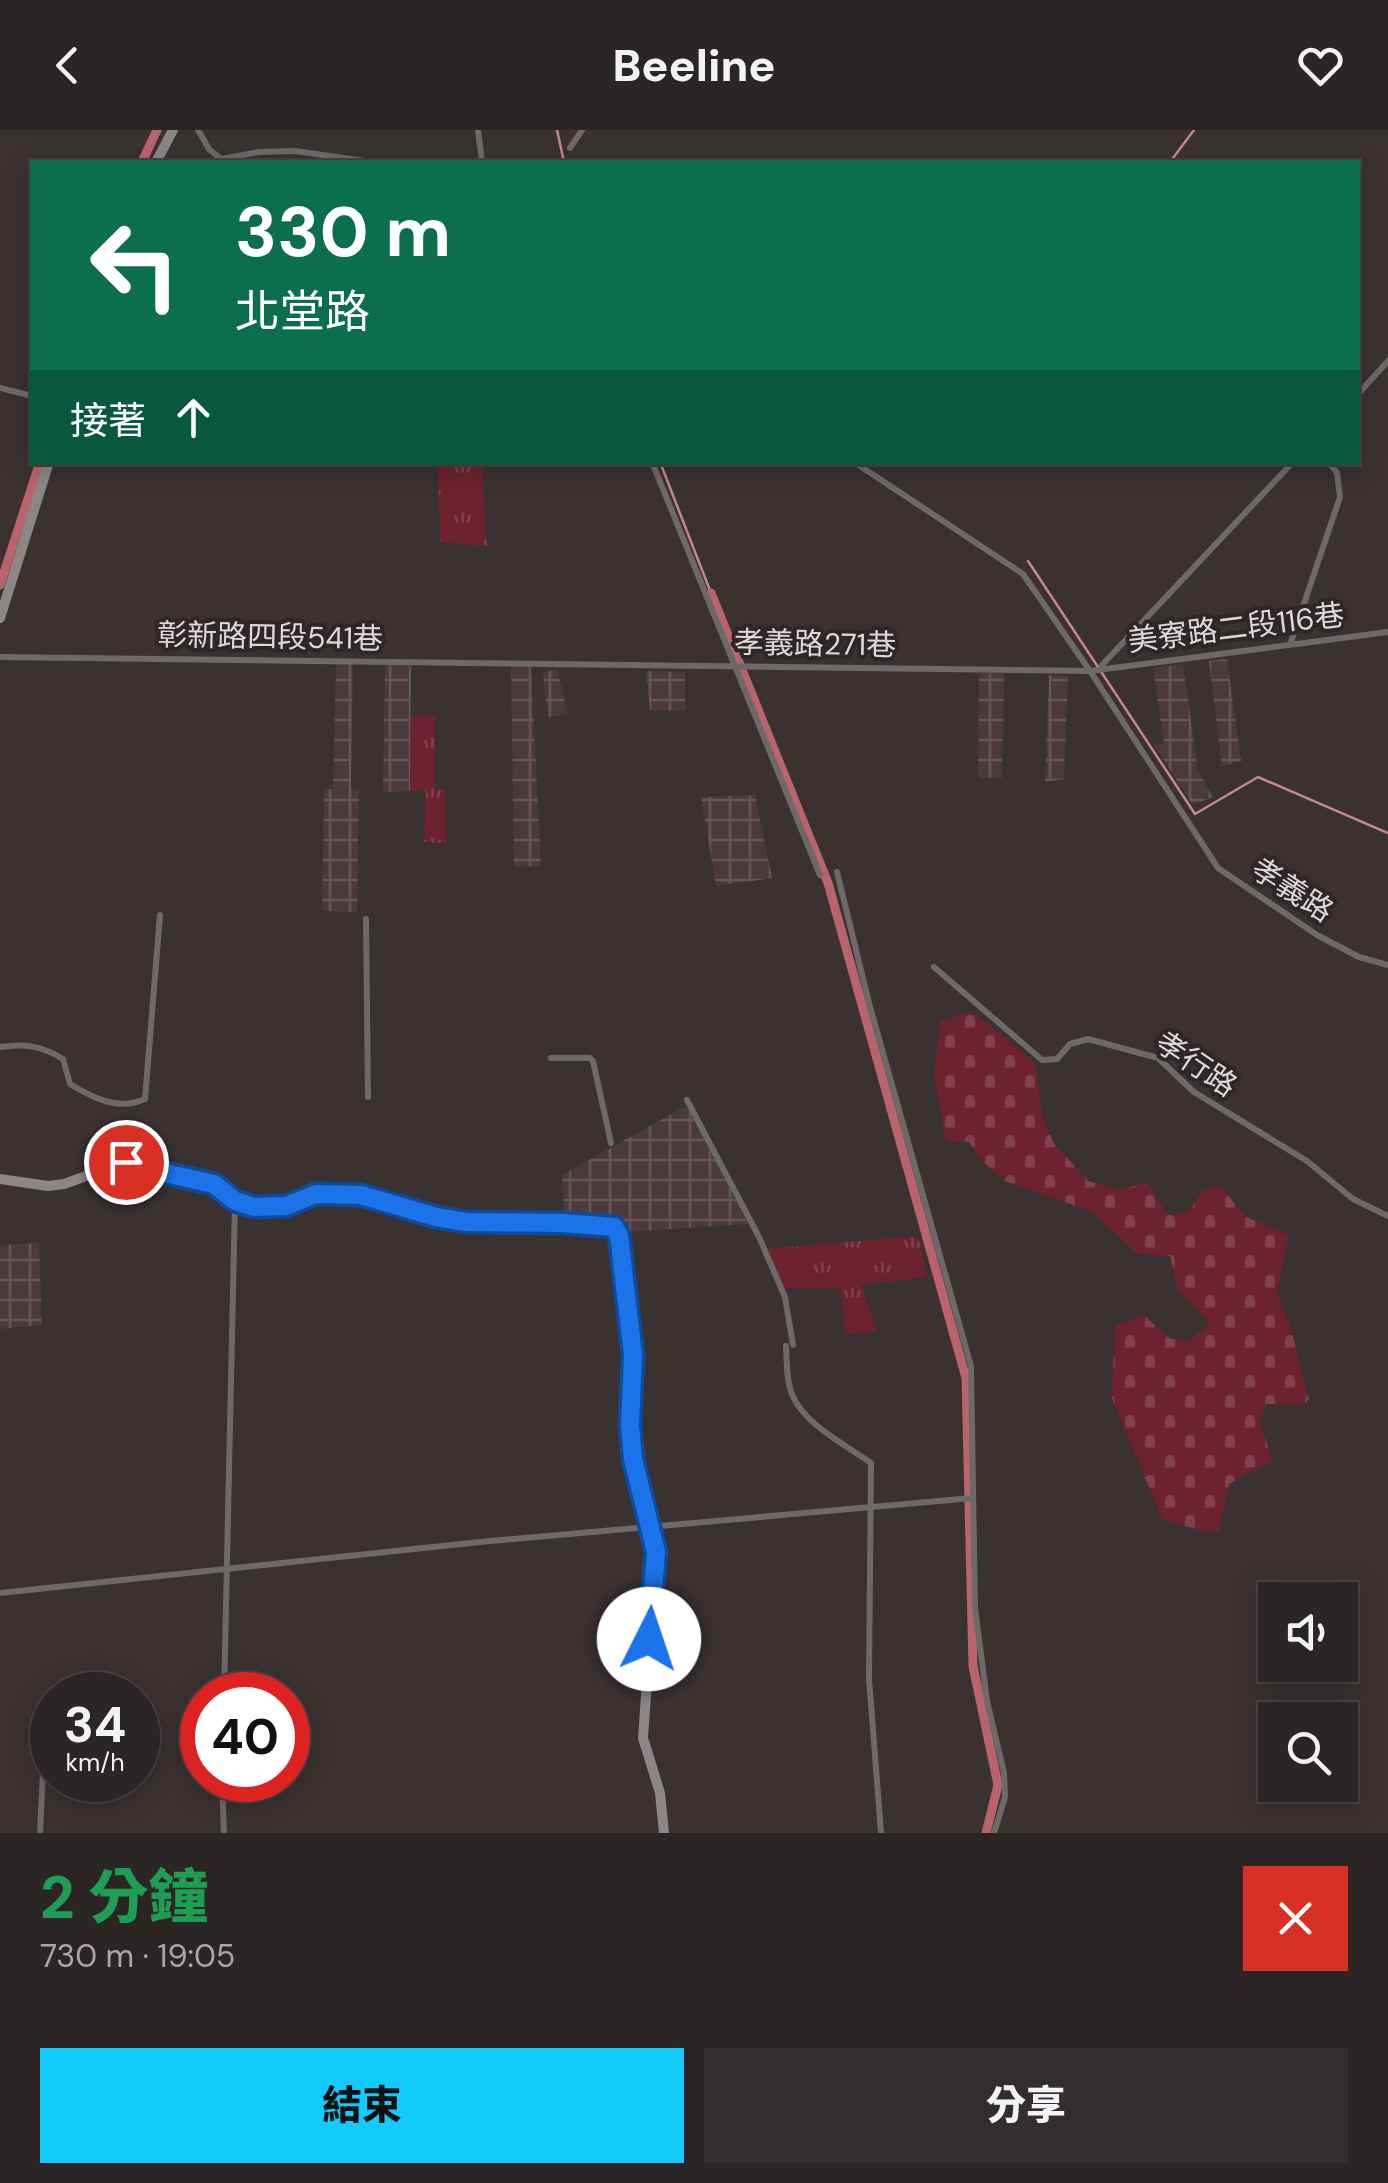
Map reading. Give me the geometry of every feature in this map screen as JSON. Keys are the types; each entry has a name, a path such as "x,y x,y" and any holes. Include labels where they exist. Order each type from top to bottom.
{"street":[{"path":"157,160 173,130"},
{"path":"198,130 220,160"},
{"path":"478,130 482,160"},
{"path":"570,148 582,130"},
{"path":"225,160 259,152 295,151 357,160"},
{"path":"1360,392 1388,362"},
{"path":"0,388 30,396"},
{"path":"0,618 48,465"},
{"path":"653,465 820,876"},
{"name":"孝義路","path":"859,465 1024,574 1218,868 1317,935 1358,956 1388,965"},
{"path":"1100,667 1290,465"},
{"path":"1290,645 1340,497 1331,465"},
{"name":"美寮路二段116巷","path":"1090,670 1388,632"},
{"name":"彰新路四段541巷","path":"0,657 538,663"},
{"name":"孝義路271巷","path":"538,663 1090,670"},
{"path":"836,872 971,1366 975,1608 986,1701 1005,1785 994,1833"},
{"path":"0,1047 28,1044 50,1051 63,1059 70,1084 94,1098 129,1104 145,1099 160,915"},
{"path":"366,919 368,1097"},
{"name":"孝行路","path":"934,967 1042,1060 1058,1059 1077,1039 1158,1058 1194,1092 1307,1161 1353,1199 1388,1216"},
{"path":"551,1058 593,1061 611,1143"},
{"path":"688,1100 785,1297 790,1390 797,1405 806,1416 870,1463 869,1678 881,1833"},
{"path":"0,1180 64,1184 126,1162 214,1184 235,1201 269,1208 316,1194 361,1195 466,1222 614,1227 619,1235 633,1355 633,1459 656,1552 642,1738 660,1793 664,1833"},
{"path":"225,1672 235,1201"},
{"path":"0,1593 480,1542 973,1498"},
{"path":"40,1833 42,1802"},
{"path":"223,1802 224,1833"}],"shaded area":[{"path":"1227,659 1241,761 1222,766 1209,661"},
{"path":"336,664 353,664 351,789 359,789 357,912 322,911 324,789 333,789"},
{"path":"511,664 531,666 541,866 514,867"},
{"path":"1183,664 1198,771 1213,797 1193,805 1154,745 1164,743 1153,668"},
{"path":"385,665 411,666 410,791 383,792"},
{"path":"557,669 568,714 548,717 543,672"},
{"path":"646,671 685,672 685,711 650,710"},
{"path":"979,673 1004,674 1002,778 978,778"},
{"path":"1049,675 1068,676 1064,779 1045,782"},
{"path":"755,795 772,878 716,886 701,797"},
{"path":"688,1108 748,1224 625,1232 622,1221 564,1215 562,1175"},
{"path":"39,1243 42,1325 0,1329 0,1245"}],"green space":[{"path":"438,465 482,465 487,546 440,542"},
{"path":"411,716 435,716 435,789 446,790 446,843 424,842 426,791 410,791"},
{"path":"972,1011 1035,1062 1042,1114 1053,1142 1088,1181 1120,1190 1147,1182 1168,1215 1189,1212 1203,1190 1221,1186 1244,1216 1289,1235 1277,1294 1290,1325 1309,1399 1304,1405 1266,1404 1260,1421 1272,1461 1229,1484 1219,1531 1201,1531 1162,1519 1112,1398 1115,1326 1144,1315 1169,1338 1188,1342 1210,1323 1178,1290 1170,1256 1138,1254 1091,1211 1004,1181 982,1161 969,1142 946,1141 934,1075 940,1022"},
{"path":"918,1236 927,1277 861,1285 878,1332 845,1334 841,1288 785,1288 766,1249"}],"waterway":[{"path":"143,160 157,130"},
{"path":"557,130 564,160"},
{"path":"1172,160 1194,130"},
{"path":"0,585 39,465"},
{"path":"661,465 711,593"},
{"path":"1028,561 1195,814 1258,777 1388,833"},
{"path":"711,593 828,883 966,1378 973,1666 998,1785 986,1833"}],"route":[{"path":"126,1162 214,1184 235,1201 254,1207 286,1206 316,1194 361,1195 466,1222 614,1227 619,1235 633,1355 633,1459 656,1552 649,1639"}]}
